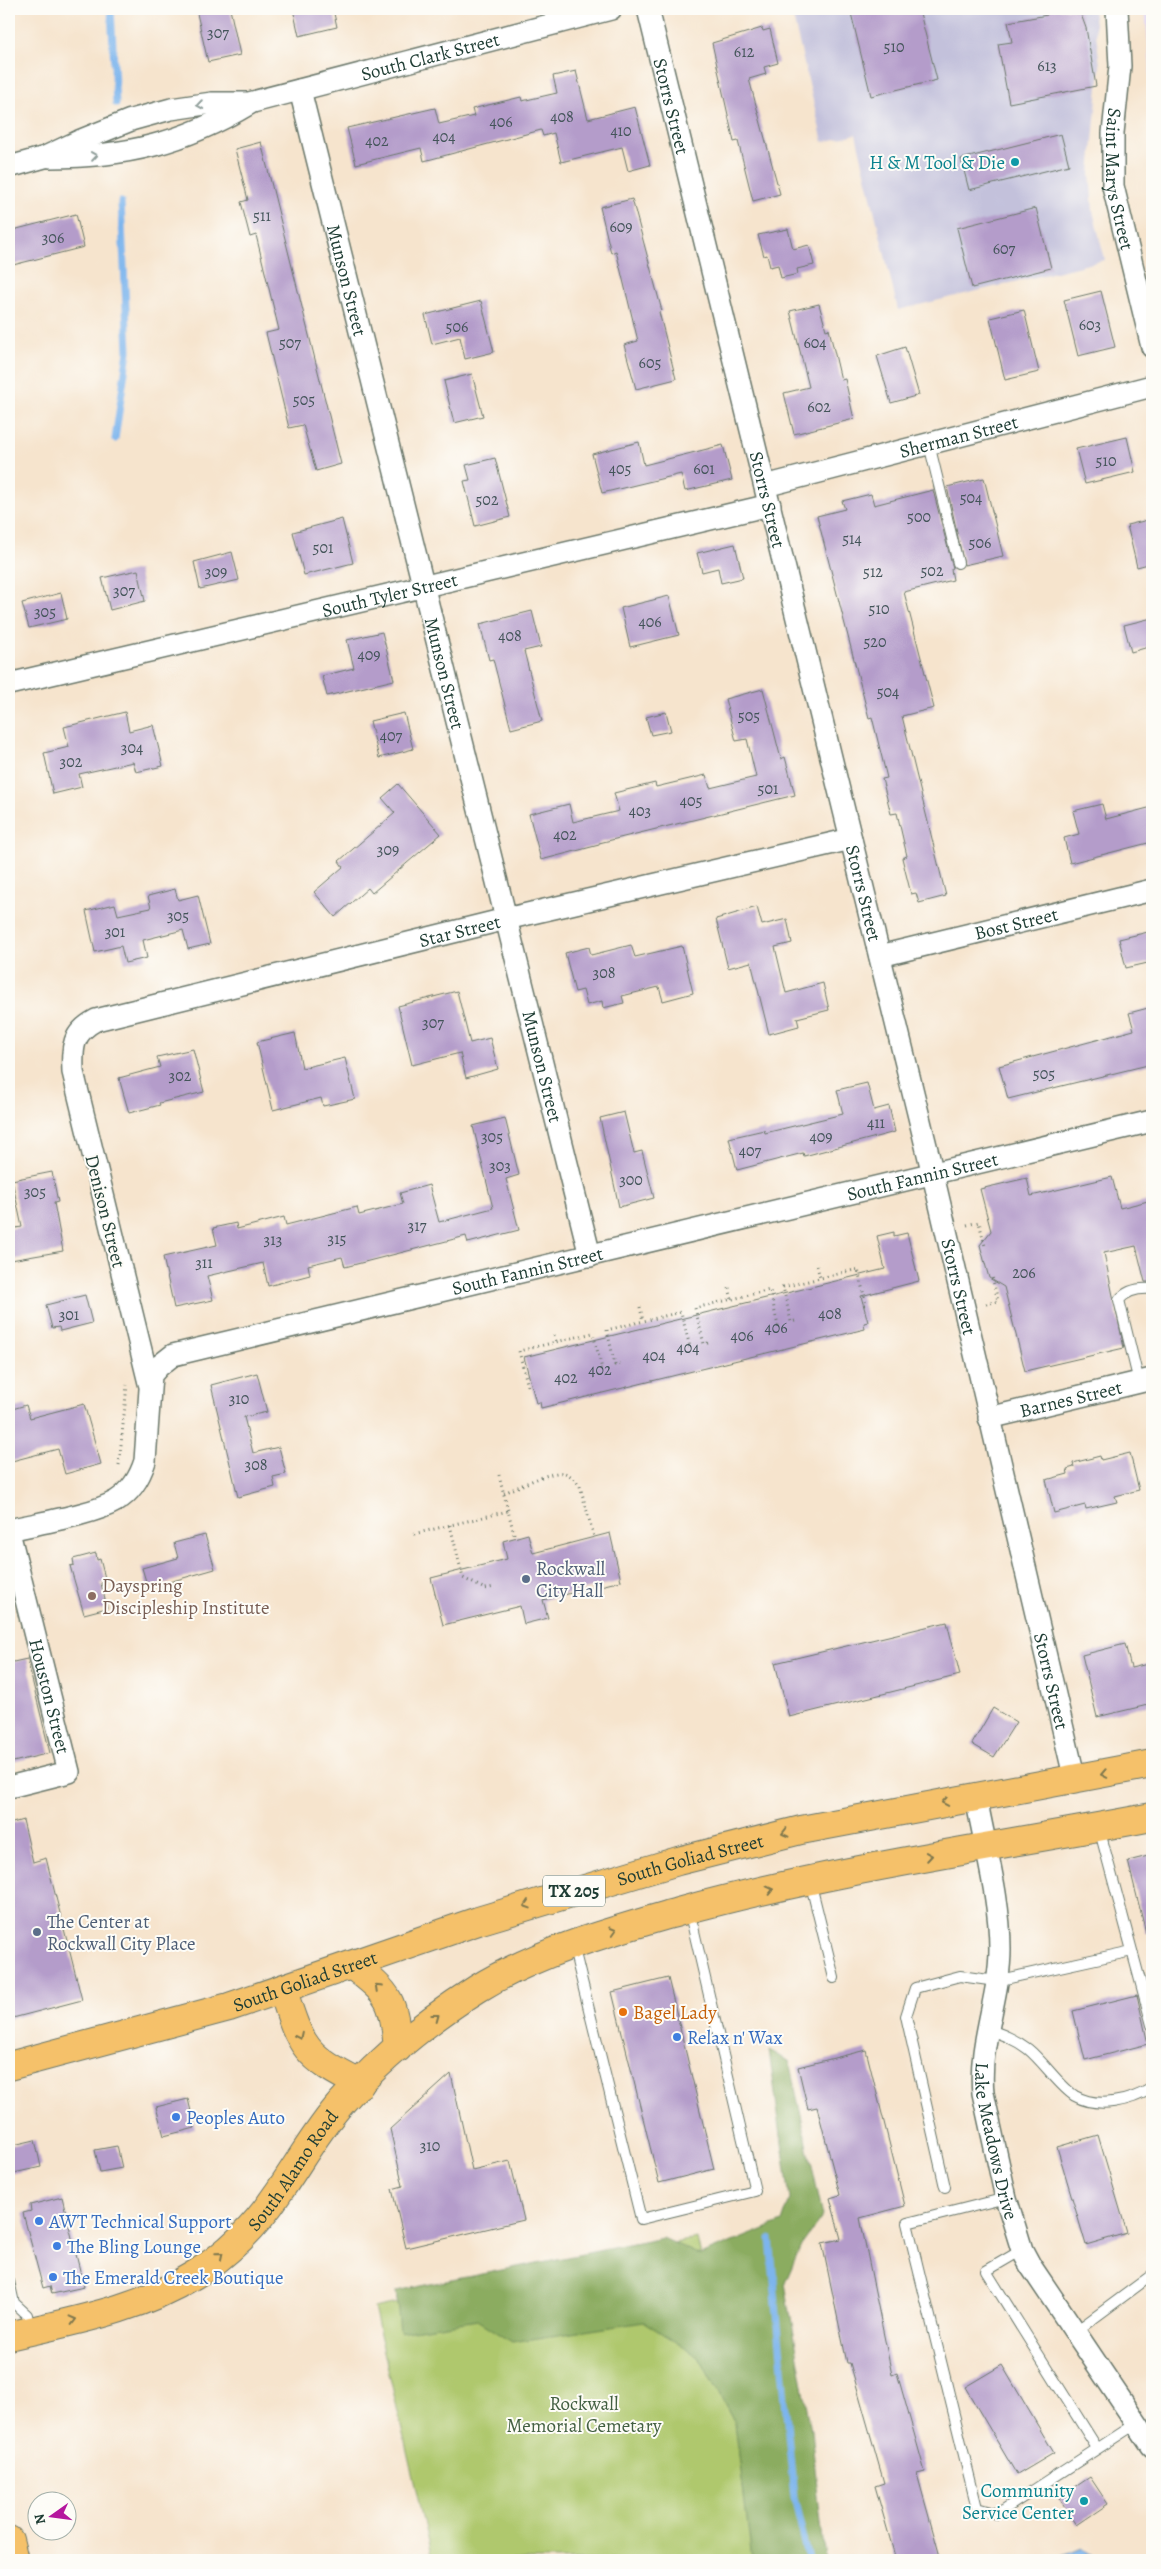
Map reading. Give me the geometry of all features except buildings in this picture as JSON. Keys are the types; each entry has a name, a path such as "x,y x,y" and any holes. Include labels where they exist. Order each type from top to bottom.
{"main road":[{"name":"South Goliad Street","path":"9,2066 284,1990 496,1915 678,1861 801,1830 1152,1764"},
{"name":"TX 205","path":"398,2048 479,1988 533,1959 573,1944 689,1909 810,1880 894,1862 1152,1817"},
{"path":"353,1966 383,1991 389,1999 395,2016 398,2048"},
{"path":"284,1990 297,2033 310,2053 324,2065 360,2084"},
{"name":"South Alamo Road","path":"20,2333 133,2304 154,2296 205,2267 240,2238 260,2218 342,2102 398,2048"},
{"path":"9,2540 14,2560"}],"street":[{"name":"South Clark Street","path":"46,157 83,157 138,150 171,141 216,123 249,104 610,9"},
{"name":"Storrs Street","path":"648,9 933,1175 1075,1780"},
{"name":"Saint Marys Street","path":"1117,9 1120,22 1120,66 1113,133 1114,186 1152,347"},
{"name":"Munson Street","path":"300,90 590,1256"},
{"name":"South Clark Street","path":"9,167 46,157 79,140 131,120 171,110 212,103 249,104"},
{"name":"Sherman Street","path":"768,495 929,444 1152,386"},
{"name":"South Tyler Street","path":"9,684 424,588 768,495"},
{"name":"Star Street","path":"76,1037 84,1026 96,1020 851,838"},
{"name":"Bost Street","path":"880,956 1152,890"},
{"name":"Denison Street","path":"76,1037 72,1053 72,1072 138,1383"},
{"name":"South Fannin Street","path":"138,1383 151,1375 158,1366 174,1356 1152,1121"},
{"name":"Barnes Street","path":"989,1418 1146,1380"},
{"path":"9,1531 101,1507 116,1501 126,1493 141,1474 144,1461 138,1383"},
{"name":"Houston Street","path":"9,1531 70,1772 9,1787"},
{"name":"Lake Meadows Drive","path":"976,1797 1000,1948 996,1981 981,2061 983,2093 1006,2198 1022,2250 1152,2446"}],"lane":[{"path":"929,444 958,563"},
{"path":"1146,1380 1120,1300 1125,1293 1152,1289"},
{"path":"1099,1827 1152,2025"},
{"path":"810,1880 834,1978"},
{"path":"573,1944 641,2219 755,2191 689,1909"},
{"path":"945,2187 906,2016 915,1988 960,1976 996,1981 1132,1951"},
{"path":"986,2029 1007,2036 1028,2050 1074,2096 1099,2103 1124,2100 1152,2088"},
{"path":"1006,2198 907,2223 977,2508 997,2514 1136,2423"},
{"path":"1022,2250 986,2271 1097,2448"},
{"path":"1075,2332 1152,2275"},
{"path":"9,2281 14,2303 26,2315 20,2333"}],"path":[{"path":"967,1225 979,1222 985,1246"},
{"path":"817,1266 820,1278"},
{"path":"795,1322 791,1322 783,1288 820,1278 858,1269 866,1305 864,1305"},
{"path":"986,1304 998,1301 992,1276"},
{"path":"730,1288 732,1300"},
{"path":"708,1343 704,1344 695,1308 770,1290 778,1326 776,1327"},
{"path":"640,1308 643,1321"},
{"path":"620,1364 615,1365 607,1330 681,1312 688,1347"},
{"path":"532,1386 528,1387 519,1351 593,1333 602,1369 600,1369"},
{"path":"554,1335 556,1342"},
{"path":"118,1470 125,1390 138,1383"},
{"path":"504,1493 555,1474 565,1473 575,1479 583,1495 594,1537"},
{"path":"499,1475 515,1538"},
{"path":"414,1534 509,1513"},
{"path":"450,1527 463,1578 485,1589 494,1586"}],"shaded area":[{"path":"791,9 1093,9 1100,66 1090,173 1093,211 1105,260 898,310 856,134 823,142"},
{"path":"1145,9 1152,9 1152,106 1148,107 1150,66"}],"green space":[{"path":"769,2051 789,2061 823,2216 801,2246 785,2283 811,2431 825,2560 752,2560 735,2424 699,2357 644,2322 512,2342 478,2320 400,2332 396,2291 663,2238 700,2255 782,2222 790,2199"},
{"name":"Rockwall Memorial Cemetary","path":"697,2238 767,2560 432,2560 374,2308"}],"water":[{"path":"1082,2547 1092,2554 1091,2560 1051,2560"}],"waterway":[{"path":"111,9 116,103"},
{"path":"115,439 128,351 121,202"},
{"path":"770,2238 794,2498 809,2560"}],"place":[{"name":"H & M Tool & Die","path":"1015,162"},
{"name":"Rockwall City Hall","path":"526,1579"},
{"name":"Dayspring Discipleship Institute","path":"92,1596"},
{"name":"The Center at Rockwall City Place","path":"37,1932"},
{"name":"Bagel Lady","path":"623,2012"},
{"name":"Relax n' Wax","path":"677,2037"},
{"name":"Peoples Auto","path":"176,2117"},
{"name":"AWT Technical Support","path":"39,2221"},
{"name":"The Bling Lounge","path":"57,2246"},
{"name":"The Emerald Creek Boutique","path":"53,2277"},
{"name":"Community Service Center","path":"1084,2501"}]}
